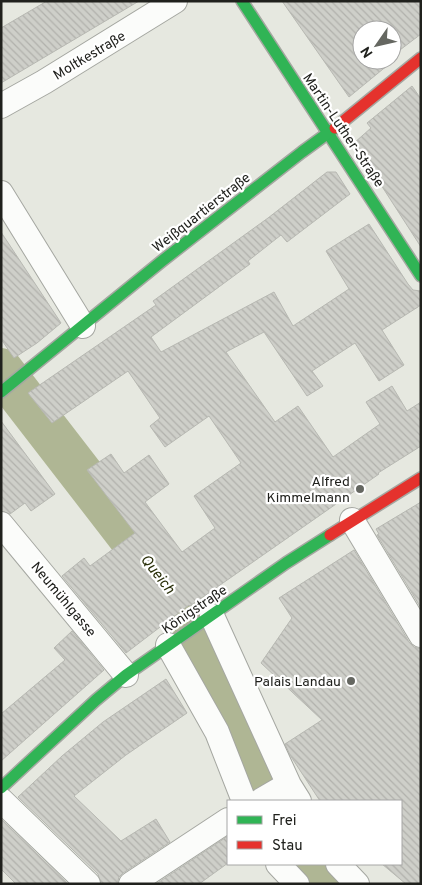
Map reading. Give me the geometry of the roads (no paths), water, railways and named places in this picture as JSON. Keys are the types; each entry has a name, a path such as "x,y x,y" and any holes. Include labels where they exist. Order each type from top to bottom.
{"street":[{"name":"Moltkestraße","path":"1,106 44,82 174,1"},
{"name":"Martin-Luther-Straße","path":"242,1 421,276"},
{"name":"Weißquartierstraße","path":"1,392 199,232 328,134 421,58"},
{"path":"1,193 84,326"},
{"name":"Königstraße","path":"1,788 96,700 126,675 286,563 421,478"},
{"path":"352,520 421,635"},
{"name":"Neumühlgasse","path":"1,524 126,675"},
{"path":"212,616 289,785 277,797"},
{"path":"173,642 191,684 217,732 244,800"},
{"path":"1,800 88,884"},
{"path":"131,884 227,821"},
{"path":"279,865 297,884"},
{"path":"339,865 357,884"}],"waterway":[{"name":"Queich","path":"1,370 184,607 219,669 276,800"},
{"name":"Queich","path":"320,865 337,884"}],"place":[{"name":"Alfred Kimmelmann","path":"360,489"},
{"name":"Palais Landau","path":"351,681"}]}
